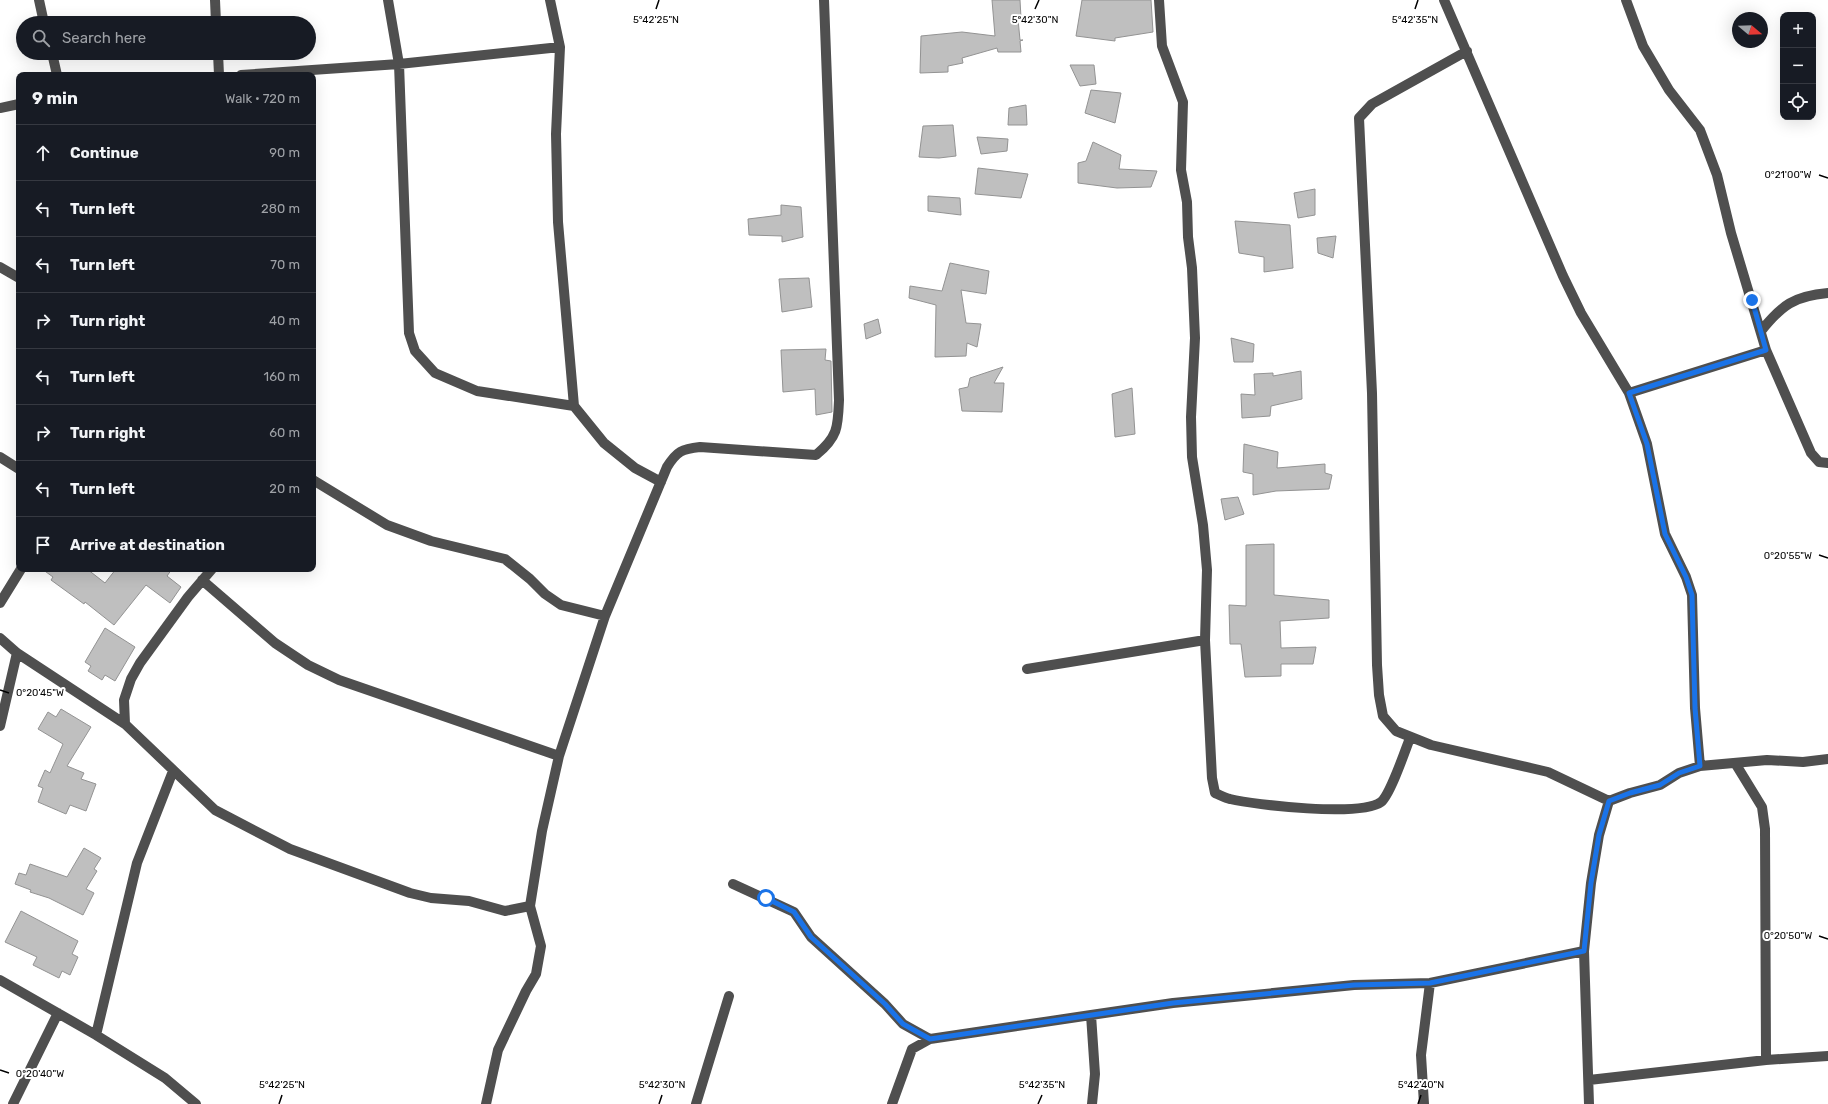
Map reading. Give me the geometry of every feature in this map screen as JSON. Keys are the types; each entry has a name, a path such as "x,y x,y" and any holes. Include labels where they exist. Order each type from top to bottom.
{"street":[{"path":"39,0 42,16"},
{"path":"215,0 216,16"},
{"path":"388,0 399,64 409,333 415,351 436,373 477,391 574,406"},
{"path":"550,0 560,47 556,134 558,222 574,406 604,443 635,468 661,482"},
{"path":"486,1104 498,1050 536,974 541,946 530,906 542,832 559,756 605,616 661,482 674,456 686,448 700,447 816,455 828,445 838,426 839,400 824,0"},
{"path":"1159,0 1162,46 1183,102 1182,170 1187,202 1195,338 1191,418 1192,457 1203,525 1207,570 1205,640 1212,778 1215,793 1229,799 1306,810 1364,808 1381,802 1394,779 1410,738"},
{"path":"1444,0 1563,276 1580,313 1629,393 1647,444 1665,534 1686,577 1692,595 1695,708 1700,766"},
{"path":"1626,0 1643,46 1669,90 1700,130 1717,175 1731,233 1766,350 1810,453 1819,462 1828,464"},
{"path":"284,72 399,64 560,47"},
{"path":"1467,52 1372,104 1359,118 1372,392 1378,695 1383,716 1396,731 1410,738 1431,745 1548,772 1609,801 1630,793 1660,785 1679,773 1700,766 1767,760 1803,762 1828,759"},
{"path":"54,60 57,72"},
{"path":"218,60 218,72"},
{"path":"0,108 16,104"},
{"path":"0,267 16,276"},
{"path":"1761,331 1776,312 1794,300 1811,294 1828,293"},
{"path":"1629,393 1766,350"},
{"path":"0,457 16,467"},
{"path":"316,482 387,525 431,541 505,559 560,605 605,616"},
{"path":"0,603 19,572"},
{"path":"125,724 124,700 131,679 140,663 184,602 209,572"},
{"path":"202,580 275,643 321,671 339,680 559,756"},
{"path":"0,638 17,653 125,724 215,810 290,849 410,893 432,898 469,901 505,911 530,906"},
{"path":"1028,669 1205,640"},
{"path":"0,726 17,653"},
{"path":"1735,763 1762,807 1765,829 1766,1060"},
{"path":"96,1035 137,863 173,771"},
{"path":"1590,1104 1584,951 1591,883 1599,835 1609,801"},
{"path":"733,884 794,912 811,937 885,1004 903,1024 930,1039"},
{"path":"892,1104 912,1049 930,1039 1173,1003 1354,985 1430,983 1584,951"},
{"path":"0,980 96,1035 165,1078 196,1104"},
{"path":"1424,1104 1421,1054 1430,983"},
{"path":"696,1104 729,996"},
{"path":"13,1104 58,1013"},
{"path":"1091,1015 1095,1074 1092,1104"},
{"path":"1588,1080 1766,1060 1828,1056"}],"building":[{"path":"992,0 1020,0 1021,18 1018,19 1020,40 1023,40 1020,41 1021,52 998,52 997,48 962,58 963,63 948,66 948,72 920,73 921,36 962,32 995,36"},
{"path":"1082,0 1151,0 1153,32 1115,38 1115,41 1076,36"},
{"path":"1070,65 1094,65 1096,84 1080,86"},
{"path":"1091,90 1121,93 1115,123 1085,113"},
{"path":"1026,105 1027,125 1008,125 1009,108"},
{"path":"953,125 956,156 939,158 919,157 923,126"},
{"path":"977,137 1008,139 1007,151 981,154"},
{"path":"1093,142 1121,155 1119,169 1157,171 1151,187 1117,188 1078,183 1078,163 1086,161"},
{"path":"978,168 1028,174 1021,198 975,194"},
{"path":"1315,189 1315,215 1298,218 1294,193"},
{"path":"928,196 960,198 961,215 928,211"},
{"path":"781,205 801,207 803,237 782,242 782,236 749,235 748,219 781,215"},
{"path":"1235,221 1290,225 1293,268 1264,272 1264,257 1239,253"},
{"path":"1336,236 1333,258 1318,253 1317,238"},
{"path":"950,263 989,271 986,294 961,290 966,323 981,324 977,347 967,343 966,356 935,357 936,305 909,298 910,286 942,291"},
{"path":"809,278 812,307 782,312 779,279"},
{"path":"878,319 881,333 866,339 864,324"},
{"path":"1231,338 1254,344 1253,362 1234,362"},
{"path":"826,349 825,360 831,361 832,412 816,415 815,389 783,392 781,350"},
{"path":"1003,367 994,383 1004,383 1002,412 962,411 959,389 968,387 970,378"},
{"path":"1301,371 1302,399 1271,406 1270,416 1242,418 1241,394 1255,395 1254,374 1273,373 1273,376"},
{"path":"1132,388 1135,434 1115,437 1112,394"},
{"path":"1244,444 1278,452 1277,468 1325,464 1325,473 1332,475 1329,489 1276,491 1253,495 1253,474 1243,472"},
{"path":"1238,497 1244,514 1225,520 1221,499"},
{"path":"1274,544 1274,595 1329,600 1329,618 1280,621 1281,648 1316,647 1313,664 1281,664 1281,676 1245,677 1241,644 1230,644 1229,605 1246,606 1246,545"},
{"path":"46,572 91,572 105,583 114,572 170,572 167,576 181,587 170,603 146,585 114,625 85,602 84,604 51,580 53,577"},
{"path":"105,628 135,647 115,681 105,675 102,680 88,671 91,666 85,662"},
{"path":"61,709 91,727 67,766 84,773 81,779 96,784 86,811 70,805 66,814 38,802 43,788 38,786 45,770 50,773 63,744 38,729 48,712 56,717"},
{"path":"84,848 101,858 94,869 97,871 86,889 94,893 83,915 49,898 30,892 31,890 15,884 19,873 26,875 30,864 67,877"},
{"path":"21,911 78,941 72,954 78,957 70,975 62,971 59,978 33,965 37,957 5,942"}],"route":[{"path":"766,898 794,912 811,937 885,1004 903,1024 930,1039 1173,1003 1354,985 1430,983 1584,951 1591,883 1599,835 1609,801 1630,793 1660,785 1679,773 1700,766 1695,708 1694,619 1692,595 1686,577 1665,534 1647,444 1629,393 1766,350 1752,300"}]}
